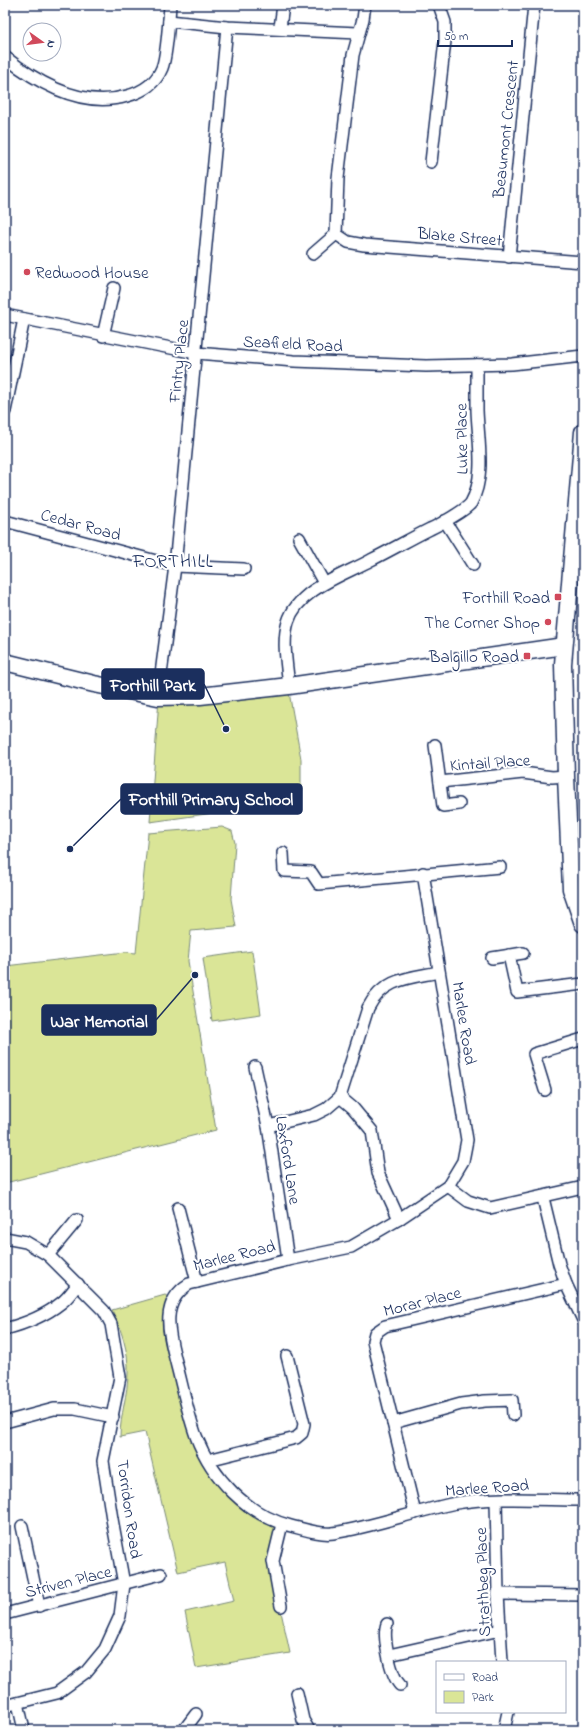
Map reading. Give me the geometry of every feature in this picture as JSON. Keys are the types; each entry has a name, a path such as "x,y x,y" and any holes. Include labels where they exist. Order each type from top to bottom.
{"street":[{"path":"5,57 21,70 43,83 84,98 103,101 136,94 148,86 157,77 162,68 170,5"},
{"path":"280,28 283,5"},
{"path":"313,254 336,234 338,178 353,55 363,19 365,5"},
{"path":"431,162 445,41 445,22 439,5"},
{"name":"Beaumont Crescent","path":"509,257 534,5"},
{"path":"169,21 226,27 280,28 358,33"},
{"name":"Fintry Place","path":"158,697 175,566 226,27"},
{"name":"Blake Street","path":"336,234 348,242 364,245 583,262"},
{"path":"103,336 114,288"},
{"name":"Seafield Road","path":"5,315 103,336 196,353 294,361 426,366 512,364 583,356"},
{"path":"5,410 24,319"},
{"name":"Luke Place","path":"288,686 285,649 288,622 297,607 310,593 324,583 370,561 445,521 470,504 478,482 480,448 477,411 477,365"},
{"path":"583,432 564,646 566,776 571,889 583,924"},
{"name":"Cedar Road","path":"5,521 175,566 244,569"},
{"path":"445,521 473,565"},
{"path":"299,538 324,583"},
{"path":"5,662 158,697 200,696 288,686 564,646"},
{"name":"Kintail Place","path":"436,745 443,806 459,804"},
{"name":"Kintail Place","path":"440,782 523,773 552,777 566,776"},
{"path":"283,854 284,871 311,872 319,884 500,867"},
{"name":"Marlee Road","path":"423,874 467,1140 463,1160 448,1186 399,1219 351,1247 288,1260 188,1284 176,1294 170,1305 170,1334 176,1362 196,1436 208,1460 225,1486 259,1513 282,1524 331,1534 457,1503 496,1500 583,1500"},
{"path":"492,958 523,952"},
{"path":"509,955 518,992 583,984"},
{"path":"268,1126 314,1115 326,1109 340,1097 368,1008 373,998 386,985 403,979 440,972"},
{"path":"545,1090 534,1054 583,1039"},
{"name":"Laxford Lane","path":"255,1067 268,1126 288,1260"},
{"path":"340,1097 353,1108 372,1131 378,1172 399,1219"},
{"path":"448,1186 468,1201 490,1208 544,1198 583,1188"},
{"path":"544,1198 559,1264 566,1284 583,1320"},
{"path":"178,1208 198,1282"},
{"path":"48,1255 77,1220"},
{"name":"Torridon Road","path":"5,1238 26,1242 48,1255 104,1311 111,1324 120,1376 103,1461 124,1584 120,1616 105,1649 86,1672 57,1693 5,1706"},
{"path":"5,1329 16,1326 61,1303 78,1284"},
{"name":"Morar Place","path":"415,1513 373,1341 375,1333 385,1326 566,1284"},
{"path":"208,1460 296,1438 302,1433 304,1424 287,1356"},
{"path":"393,1423 461,1404 485,1401 512,1400 513,1415"},
{"path":"5,1422 54,1409 75,1409 113,1417"},
{"name":"Strathbeg Place","path":"496,1500 498,1594 502,1661"},
{"path":"281,1606 273,1561 282,1524"},
{"path":"22,1526 39,1606"},
{"name":"Striven Place","path":"5,1614 161,1574"},
{"path":"498,1594 583,1595"},
{"path":"387,1624 384,1631 394,1680 400,1686"},
{"path":"389,1655 500,1630"},
{"path":"297,1693 303,1720 309,1730"},
{"path":"18,1703 24,1730"},
{"path":"504,1730 508,1713"},
{"path":"184,1730 196,1714"}],"green space":[{"path":"289,692 301,759 301,802 150,822 159,699"},
{"path":"222,827 232,831 235,843 231,899 236,927 191,931 188,961 216,1130 5,1183 5,966 126,952 136,953 148,833"},
{"path":"252,951 261,1014 212,1021 203,958"},
{"path":"165,1295 173,1298 171,1336 212,1472 279,1526 270,1561 290,1653 196,1668 185,1612 234,1601 225,1562 178,1572 145,1432 120,1437 121,1421 128,1381 128,1365 124,1341 112,1310"}],"place":[{"name":"Redwood House","path":"27,272"},
{"name":"Forthill Road","path":"558,597"},
{"name":"The Corner Shop","path":"548,622"},
{"name":"Balgillo Road","path":"527,656"},
{"name":"Forthill Park","path":"226,729"},
{"name":"Forthill Primary School","path":"70,849"},
{"name":"War Memorial","path":"195,975"}],"district":[{"name":"FORTHILL","path":"173,560"}]}
